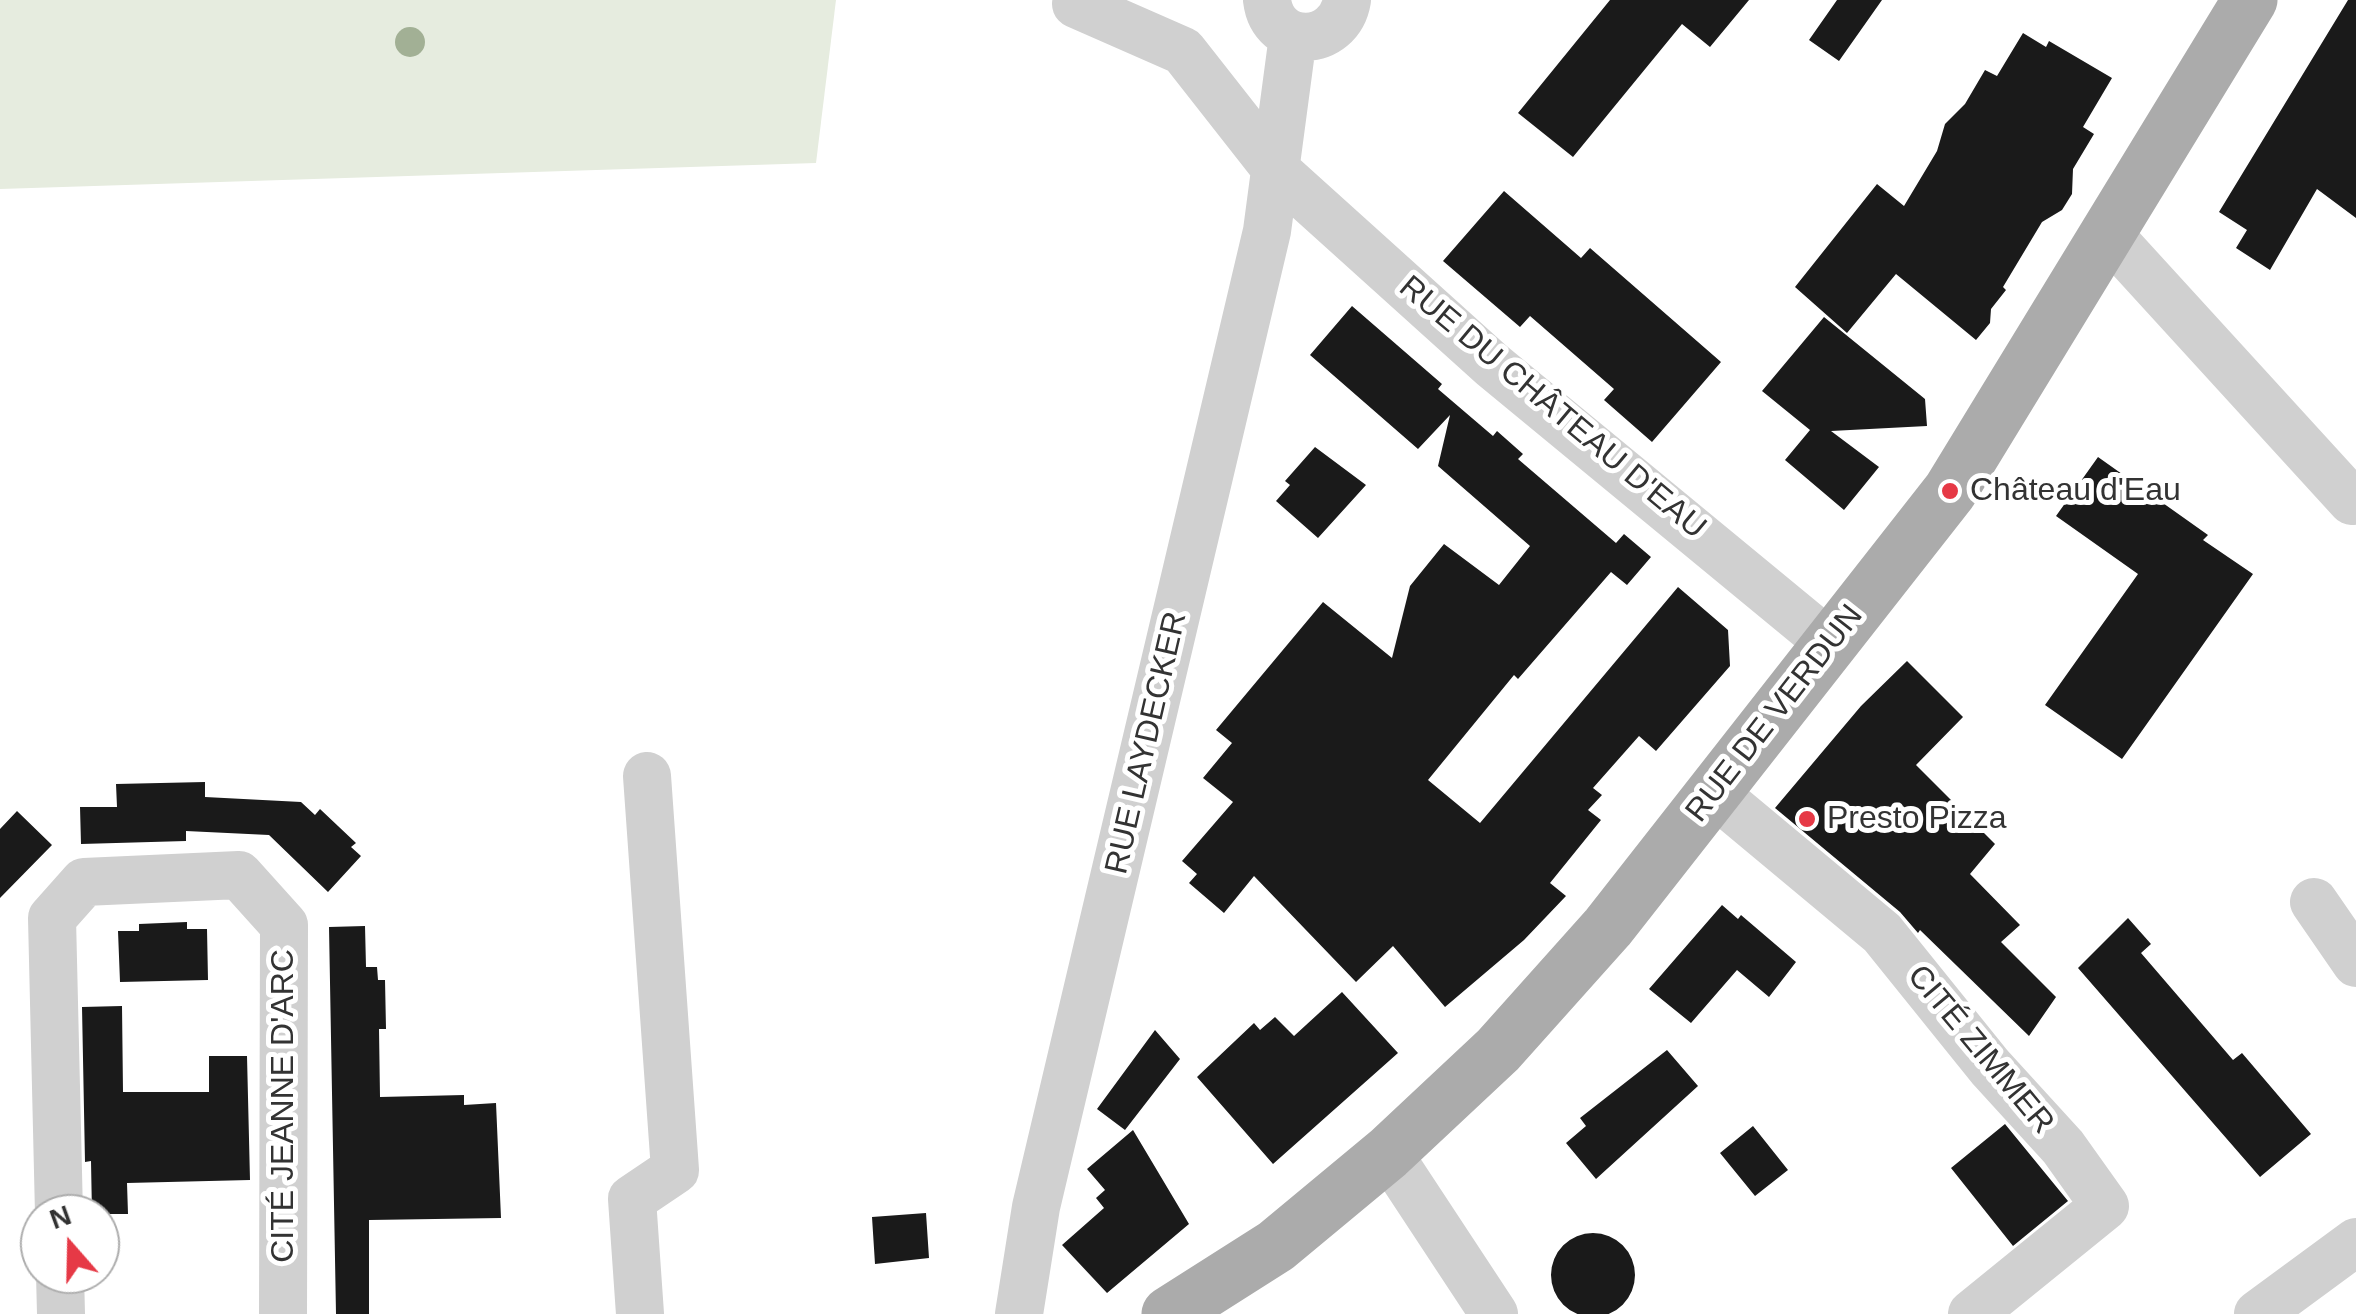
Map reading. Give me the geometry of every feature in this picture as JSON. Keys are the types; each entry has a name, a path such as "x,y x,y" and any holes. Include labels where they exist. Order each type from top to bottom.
{"main road":[{"name":"RUE DE VERDUN","path":"1168,1314 1276,1246 1388,1153 1498,1050 1608,927 1950,490 2250,0"}],"street":[{"path":"1280,18 1318,37 1339,22 1347,0"},
{"path":"1076,1 1183,51 1278,172"},
{"name":"RUE LAYDECKER","path":"1018,1314 1036,1208 1278,172 1280,18"},
{"name":"RUE DU CHÂTEAU D'EAU","path":"1278,172 1492,365 1828,642"},
{"path":"2109,235 2352,501"},
{"path":"640,1314 632,1199 675,1170 647,776"},
{"name":"CITÉ ZIMMER","path":"1714,792 1882,933 1990,1067 2063,1147 2106,1206 1972,1314"},
{"name":"CITÉ JEANNE D'ARC","path":"58,1194 52,918 84,882 240,876 284,925 284,1314"},
{"path":"2314,902 2356,962"},
{"path":"1388,1153 1494,1314"},
{"path":"2258,1314 2356,1242"}],"shaded area":[{"path":"0,0 836,0 816,163 0,189"}],"building":[{"path":"1610,0 1749,0 1710,47 1682,24 1573,157 1518,113"},
{"path":"1837,0 1882,0 1839,61 1809,40"},
{"path":"2348,0 2356,0 2356,218 2317,189 2270,270 2236,248 2247,230 2219,212"},
{"path":"2023,33 2046,47 2049,41 2112,78 2083,127 2094,134 2073,169 2072,194 2062,210 2042,222 2003,287 2006,290 1991,309 1990,323 1976,340 1896,274 1847,333 1795,287 1877,184 1904,206 1937,151 1945,124 1965,104 1985,70 1997,76"},
{"path":"1504,191 1581,258 1590,248 1721,362 1652,442 1604,400 1614,389 1530,316 1520,327 1443,261"},
{"path":"1352,306 1442,384 1438,389 1493,436 1497,431 1523,454 1518,459 1616,543 1624,534 1651,557 1627,585 1611,572 1518,679 1514,675 1428,780 1480,823 1678,587 1728,630 1730,666 1656,751 1639,736 1593,788 1602,795 1588,810 1601,820 1550,883 1566,896 1524,940 1445,1007 1393,946 1356,982 1254,876 1224,913 1189,883 1197,874 1182,861 1233,802 1203,778 1232,743 1216,730 1323,602 1392,658 1410,586 1444,544 1499,585 1530,546 1438,466 1450,415 1418,449 1310,355"},
{"path":"1824,317 1925,399 1927,426 1831,431 1879,467 1844,510 1785,460 1810,430 1762,391"},
{"path":"1315,447 1366,485 1318,538 1276,501 1290,485 1285,481"},
{"path":"2098,457 2208,535 2203,540 2253,574 2122,759 2045,705 2138,574 2056,516"},
{"path":"1907,661 1963,717 1916,765 1995,844 1970,874 2020,925 2001,942 2056,997 2029,1036 1900,912 1775,808 1861,706"},
{"path":"205,782 205,797 301,802 315,815 320,809 356,843 351,847 361,856 328,892 269,835 186,831 186,841 81,844 80,807 117,807 116,784"},
{"path":"17,811 52,845 0,898 0,829"},
{"path":"1722,905 1738,919 1741,915 1796,962 1769,997 1737,970 1691,1023 1649,989"},
{"path":"2128,918 2151,944 2141,953 2233,1060 2242,1053 2311,1134 2260,1177 2078,968"},
{"path":"187,922 187,929 207,929 208,980 120,982 118,931 139,931 139,924"},
{"path":"365,926 366,967 377,967 378,980 385,980 386,1029 379,1029 380,1097 464,1095 464,1105 496,1103 501,1218 369,1220 369,1314 336,1314 329,927"},
{"path":"1342,992 1398,1053 1273,1164 1197,1077 1254,1023 1260,1030 1275,1017 1294,1036"},
{"path":"122,1006 123,1092 209,1092 209,1056 247,1056 250,1180 127,1183 128,1214 120,1214 120,1194 92,1194 91,1161 85,1162 82,1007"},
{"path":"1155,1030 1180,1059 1125,1130 1097,1109"},
{"path":"1667,1050 1698,1086 1596,1179 1566,1143 1586,1126 1580,1118"},
{"path":"2005,1124 2068,1201 2013,1246 1951,1168"},
{"path":"1753,1126 1788,1170 1755,1196 1720,1153"},
{"path":"1133,1130 1189,1224 1107,1293 1062,1245 1104,1208 1096,1198 1105,1190 1087,1169"},
{"path":"926,1213 929,1258 875,1264 872,1217"},
{"path":"1593,1233 1609,1236 1623,1245 1632,1259 1632,1291 1623,1305 1609,1314 1593,1317 1577,1314 1563,1305 1554,1291 1551,1275 1554,1259 1563,1245 1577,1236"}],"place":[{"name":"Château d'Eau","path":"1950,491"},
{"name":"Presto Pizza","path":"1807,819"}]}
